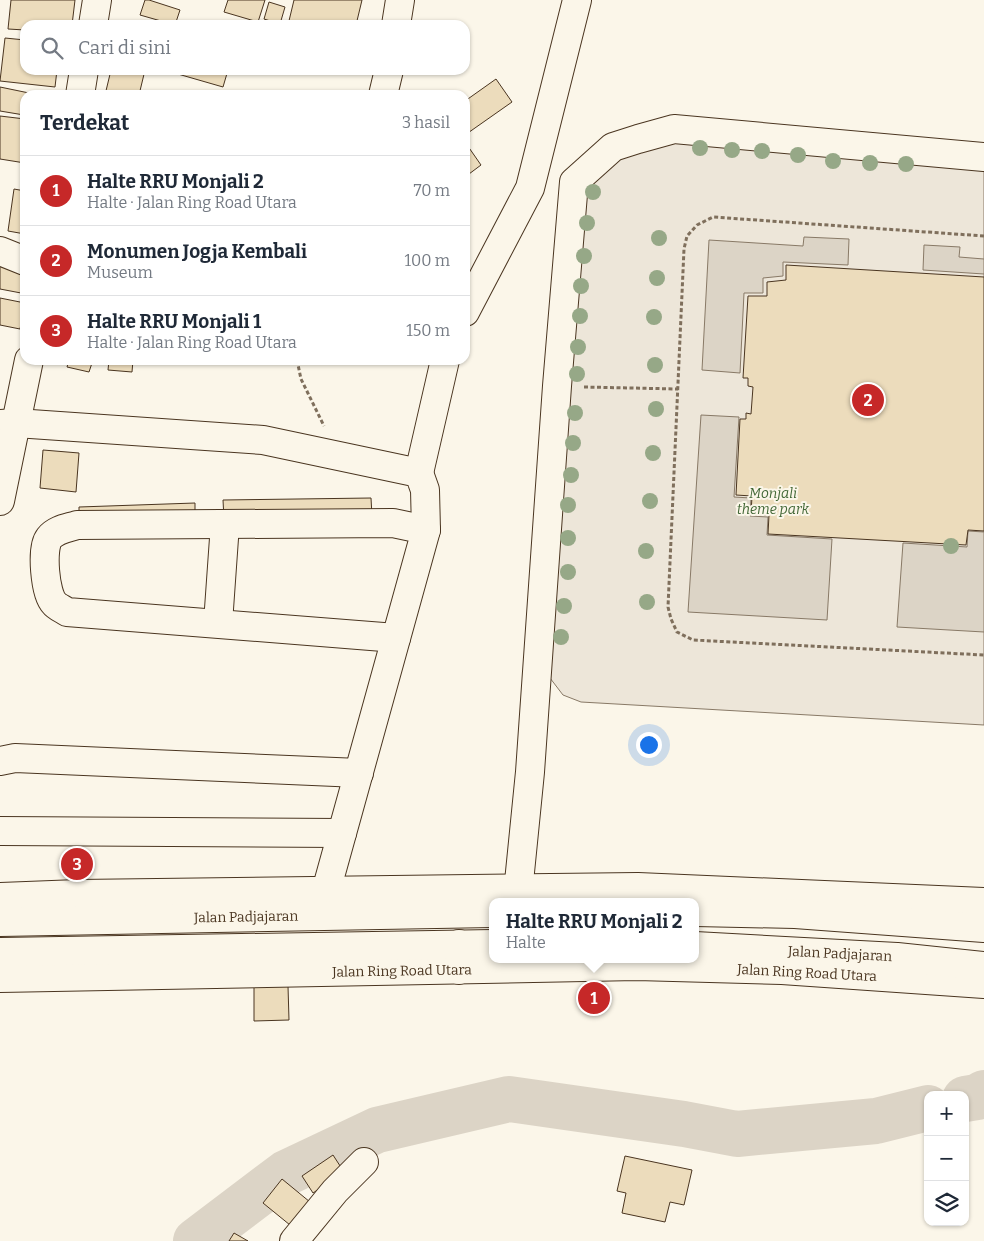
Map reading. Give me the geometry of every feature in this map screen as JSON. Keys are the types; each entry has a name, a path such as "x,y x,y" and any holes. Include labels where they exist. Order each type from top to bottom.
{"main road":[{"path":"397,20 400,0"},
{"path":"470,302 530,188 577,0"},
{"path":"81,90 83,75"},
{"path":"384,90 389,75"},
{"path":"518,895 531,762 557,386 574,182 613,147 674,129 984,157"},
{"path":"0,251 20,259"},
{"path":"0,501 8,423 26,365"},
{"path":"326,891 426,530 424,490 419,473 444,365"},
{"path":"8,423 263,440 419,473"},
{"path":"396,638 67,612 53,602 46,579 45,558 48,539 57,531 77,524 393,523 426,530"},
{"path":"218,623 225,524"},
{"path":"0,761 15,758 359,773"},
{"path":"0,831 342,833"},
{"path":"0,897 78,894 326,891 518,895 638,887 984,902"},
{"path":"699,912 795,914 984,928"},
{"name":"Jalan Padjajaran","path":"0,922 489,913"},
{"path":"0,952 459,957 489,946"},
{"name":"Jalan Padjajaran","path":"699,946 897,957 984,966"},
{"name":"Jalan Ring Road Utara","path":"0,978 459,957 489,959"},
{"name":"Jalan Ring Road Utara","path":"578,963 782,970 984,984"},
{"path":"294,1241 335,1191 364,1162"}],"path":[{"path":"984,236 714,217 697,225 687,236 684,249 668,607 677,632 693,640 984,655"},
{"path":"298,365 301,379 339,456"},
{"path":"557,386 678,389"}],"green space":[{"name":"Monjali theme park","path":"672,141 984,164 984,725 581,702 563,695 550,678 584,184 620,152"}],"shaded area":[{"path":"804,237 849,239 848,265 783,262 783,276 763,278 763,293 744,293 740,373 702,370 709,240 803,246"},
{"path":"924,245 960,247 959,257 984,259 984,274 923,270"},
{"path":"701,415 739,417 734,497 751,498 750,516 768,517 767,535 832,539 827,620 688,612"},
{"path":"968,531 984,532 984,632 897,627 903,543 967,547"}],"building":[{"path":"11,0 75,0 73,20 20,20 20,30 8,29"},
{"path":"145,0 180,10 177,20 158,20 140,15"},
{"path":"228,0 265,0 259,20 251,20 224,12"},
{"path":"294,0 362,0 357,20 289,20"},
{"path":"269,2 285,7 281,20 264,19"},
{"path":"5,38 20,40 20,75 56,75 55,87 0,81"},
{"path":"110,75 144,75 140,90 106,90"},
{"path":"181,75 227,75 223,87"},
{"path":"496,79 512,102 470,131 470,97"},
{"path":"0,87 20,91 20,114 0,111"},
{"path":"0,116 20,118 20,162 0,159"},
{"path":"470,149 481,165 470,173"},
{"path":"14,189 20,190 20,233 8,231"},
{"path":"0,259 20,269 20,293 0,289"},
{"path":"786,265 984,277 984,531 968,530 966,545 768,534 769,515 751,514 752,496 736,495 740,419 746,419 746,413 751,414 753,387 748,386 748,378 743,378 748,296 767,296 767,282 786,280"},
{"path":"0,298 20,302 20,329 0,325"},
{"path":"68,365 91,365 89,372 67,367"},
{"path":"108,365 133,365 132,372 108,370"},
{"path":"43,450 79,453 76,492 40,488"},
{"path":"371,498 372,516 224,519 223,500"},
{"path":"195,503 195,517 79,521 79,507"},
{"path":"254,986 288,986 289,1020 254,1021"},
{"path":"333,1155 344,1172 313,1193 302,1176"},
{"path":"625,1156 692,1170 684,1205 670,1202 665,1222 622,1213 626,1193 617,1191"},
{"path":"282,1179 310,1202 290,1225 263,1203"},
{"path":"234,1233 248,1241 229,1241"}],"waterway":[{"path":"969,1098 984,1093"},
{"path":"196,1241 286,1173 377,1130 509,1099 684,1124 737,1134 876,1121 924,1109"}],"place":[{"name":"Monumen Jogja Kembali","path":"868,400"},
{"name":"Halte RRU Monjali 1","path":"77,864"},
{"name":"Halte RRU Monjali 2","path":"594,998"}]}
